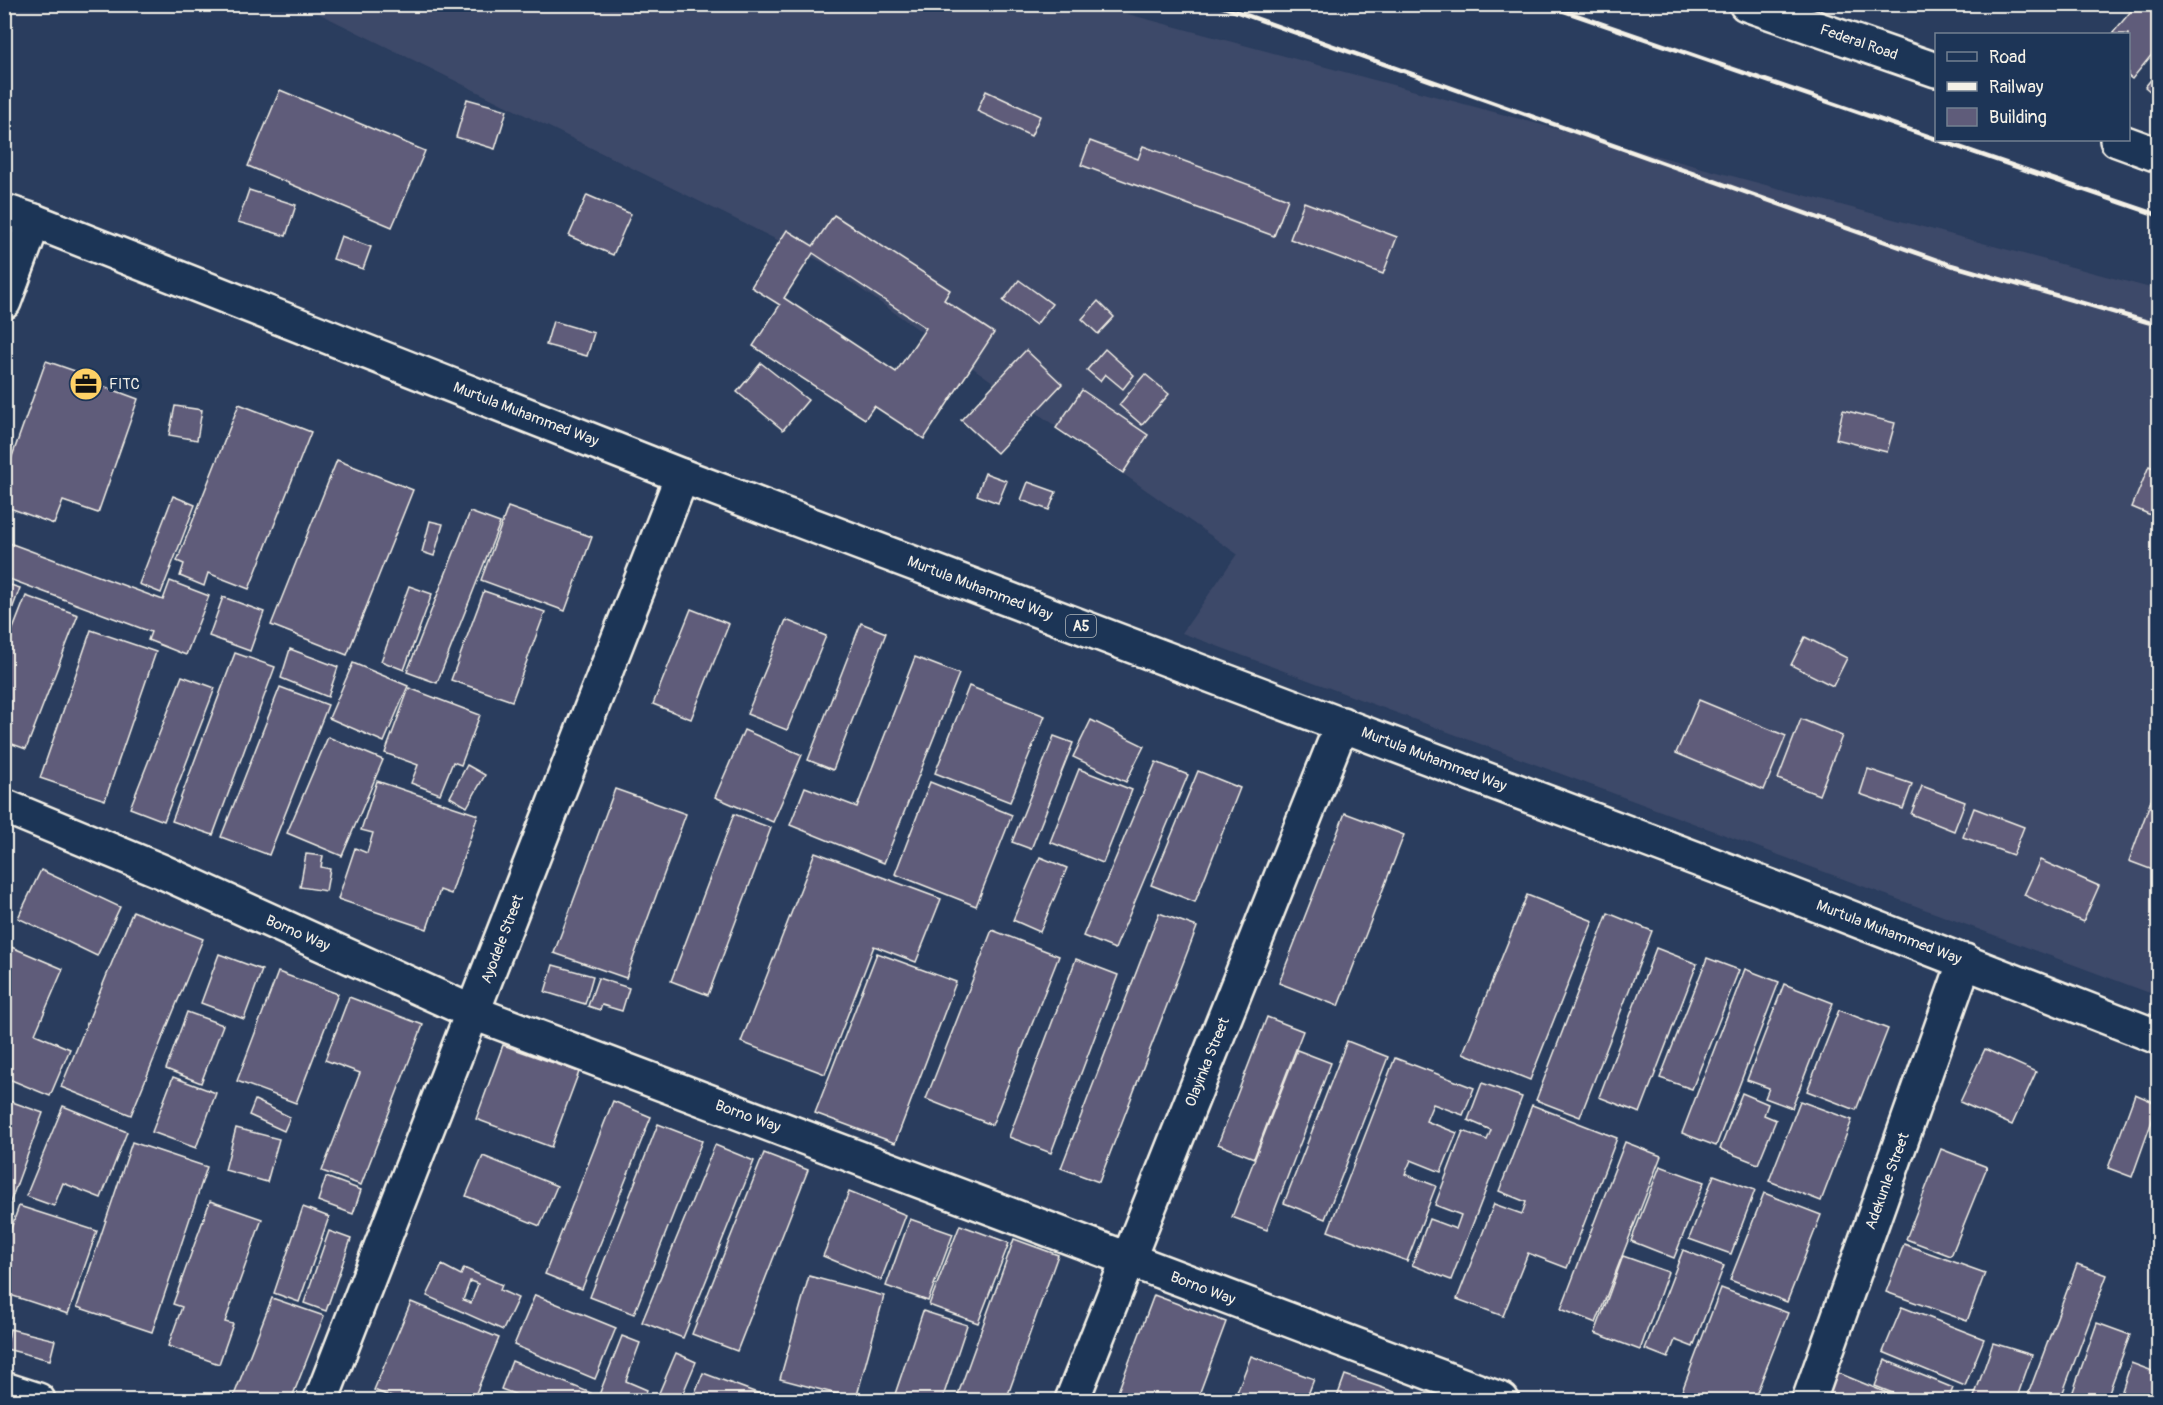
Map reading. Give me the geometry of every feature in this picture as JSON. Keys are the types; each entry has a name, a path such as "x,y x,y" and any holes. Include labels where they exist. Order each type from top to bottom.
{"street":[{"name":"Federal Road","path":"1746,4 1935,70"},
{"path":"2120,141 2158,155"},
{"path":"4,302 20,216"},
{"name":"Murtula Muhammed Way","path":"20,216 682,476 1342,724 1965,961 2158,1037"},
{"name":"Ayodele Street","path":"321,1401 682,476"},
{"name":"Olayinka Street","path":"1072,1401 1342,724"},
{"name":"Borno Way","path":"4,806 161,871 474,1013 1502,1401"},
{"name":"Adekunle Street","path":"1809,1401 1965,961"},
{"path":"4,1389 38,1401"}],"shaded area":[{"path":"302,5 1094,5 2158,290 2158,996 1182,633 1237,554 824,263"}],"building":[{"path":"2137,4 2158,4 2158,47 2132,79 2130,78 2130,33 2113,33"},
{"path":"2158,71 2158,98 2145,87"},
{"path":"280,90 425,151 392,227 248,166"},
{"path":"986,91 1040,116 1031,136 977,111"},
{"path":"467,99 507,110 495,149 456,137"},
{"path":"1090,141 1138,159 1143,146 1288,199 1274,236 1081,165"},
{"path":"249,190 296,205 286,236 238,222"},
{"path":"587,195 631,214 613,255 569,236"},
{"path":"1304,202 1397,237 1383,274 1290,239"},
{"path":"834,215 950,290 944,300 994,333 924,439 874,406 865,419 753,346 780,305 751,287 787,230 813,246","holes":["813,253 926,328 896,372 784,298"]},
{"path":"341,236 371,247 363,269 333,259"},
{"path":"1019,280 1052,304 1036,325 1003,301"},
{"path":"1098,301 1114,317 1098,334 1082,319"},
{"path":"553,321 594,333 587,356 546,345"},
{"path":"1105,349 1134,375 1123,389 1105,374 1100,381 1087,370"},
{"path":"1026,350 1062,384 997,453 961,420"},
{"path":"46,361 101,380 100,385 138,399 98,513 63,501 54,524 4,506 4,479"},
{"path":"761,363 808,400 783,430 737,392"},
{"path":"1145,374 1169,394 1142,425 1119,405"},
{"path":"1082,390 1148,435 1123,473 1056,428"},
{"path":"239,404 311,432 249,589 208,573 204,586 180,576 184,564 177,561"},
{"path":"175,406 202,410 197,440 169,435"},
{"path":"1843,410 1895,423 1887,452 1836,439"},
{"path":"337,460 413,490 347,655 271,625"},
{"path":"2149,466 2158,470 2158,518 2132,507"},
{"path":"985,473 1007,481 998,503 977,495"},
{"path":"1028,482 1056,492 1049,510 1021,500"},
{"path":"173,496 195,505 161,593 139,584"},
{"path":"508,507 592,537 565,611 481,580"},
{"path":"470,512 500,523 437,683 407,672"},
{"path":"430,521 443,524 434,556 422,552"},
{"path":"4,541 163,600 170,581 209,596 186,655 148,640 151,632 4,577"},
{"path":"4,583 20,588 4,631"},
{"path":"409,586 432,594 404,670 381,661"},
{"path":"484,591 545,612 512,701 451,680"},
{"path":"26,596 78,615 26,749 4,741 4,652"},
{"path":"223,597 264,612 250,651 209,636"},
{"path":"691,609 729,624 691,719 653,704"},
{"path":"786,620 826,636 787,730 747,714"},
{"path":"861,623 886,633 833,770 808,760"},
{"path":"91,630 156,652 105,800 40,778"},
{"path":"1805,637 1847,658 1833,686 1791,665"},
{"path":"290,649 338,667 328,697 281,678"},
{"path":"235,653 275,667 213,835 172,821"},
{"path":"915,657 959,674 884,863 790,825 805,787 857,807"},
{"path":"353,663 408,686 384,742 329,718"},
{"path":"182,676 215,688 164,821 130,808"},
{"path":"969,686 1045,716 1010,802 935,773"},
{"path":"280,687 328,705 269,855 221,837"},
{"path":"409,688 480,715 461,765 453,762 440,794 411,783 418,765 385,753"},
{"path":"1699,700 1786,736 1764,790 1676,753"},
{"path":"1801,719 1842,736 1819,795 1778,779"},
{"path":"1091,720 1144,746 1126,782 1073,757"},
{"path":"744,730 802,755 773,822 715,797"},
{"path":"1054,736 1073,743 1031,849 1012,842"},
{"path":"328,737 383,760 342,856 287,833"},
{"path":"1156,762 1188,775 1115,949 1083,936"},
{"path":"467,765 485,775 467,807 450,797"},
{"path":"1079,769 1132,790 1103,863 1050,842"},
{"path":"1868,769 1912,784 1903,809 1860,794"},
{"path":"1198,771 1240,788 1195,902 1151,885"},
{"path":"377,781 478,815 451,894 440,890 427,929 338,899 355,848 367,853 373,833 361,830"},
{"path":"2158,781 2158,872 2129,861"},
{"path":"930,782 1012,815 976,906 895,874"},
{"path":"1922,786 1965,802 1954,831 1911,814"},
{"path":"615,789 686,814 626,978 554,953"},
{"path":"1974,808 2024,827 2013,855 1963,837"},
{"path":"1345,813 1404,835 1338,1006 1279,983"},
{"path":"734,814 771,828 708,995 671,981"},
{"path":"815,852 941,899 916,962 874,946 825,1074 741,1042"},
{"path":"306,854 323,856 321,867 330,869 326,891 300,887"},
{"path":"1040,857 1067,868 1040,932 1013,920"},
{"path":"2040,860 2099,886 2083,922 2024,895"},
{"path":"41,870 120,907 97,956 18,918"},
{"path":"1527,895 1593,921 1530,1080 1463,1053"},
{"path":"133,911 203,939 131,1115 61,1087"},
{"path":"1159,913 1197,927 1099,1182 1061,1168"},
{"path":"1608,913 1652,931 1580,1117 1536,1100"},
{"path":"992,930 1059,956 992,1125 926,1099"},
{"path":"9,946 63,969 35,1034 70,1049 50,1096 4,1077 4,957"},
{"path":"1656,948 1697,964 1640,1113 1599,1097"},
{"path":"877,953 956,982 895,1143 815,1113"},
{"path":"219,954 262,970 244,1019 201,1003"},
{"path":"1707,958 1739,970 1692,1089 1660,1078"},
{"path":"1076,959 1118,975 1051,1153 1009,1137"},
{"path":"553,965 593,976 585,1004 545,992"},
{"path":"1745,969 1779,982 1716,1146 1682,1133"},
{"path":"278,972 338,994 296,1103 237,1081"},
{"path":"598,978 629,988 622,1011 602,1005 600,1010 588,1006"},
{"path":"1784,984 1833,1003 1792,1108 1765,1098 1769,1088 1747,1080"},
{"path":"349,997 423,1025 361,1185 322,1171 360,1073 325,1060"},
{"path":"1839,1010 1888,1029 1856,1110 1807,1091"},
{"path":"187,1012 223,1025 201,1083 166,1069"},
{"path":"1267,1017 1303,1031 1254,1158 1218,1144"},
{"path":"1347,1041 1388,1057 1325,1219 1284,1203"},
{"path":"503,1045 579,1072 551,1147 476,1119"},
{"path":"1985,1049 2036,1072 2012,1125 1960,1102"},
{"path":"1297,1050 1331,1063 1267,1230 1232,1217"},
{"path":"1395,1058 1474,1088 1463,1115 1433,1104 1426,1121 1457,1133 1441,1172 1411,1160 1405,1174 1436,1186 1407,1261 1328,1231"},
{"path":"173,1077 216,1093 196,1148 152,1132"},
{"path":"1482,1083 1522,1097 1451,1280 1412,1265 1429,1219 1456,1229 1461,1215 1435,1205 1463,1131 1487,1140 1491,1130 1468,1120"},
{"path":"1742,1093 1768,1104 1764,1115 1776,1120 1758,1164 1720,1149"},
{"path":"2135,1094 2158,1104 2132,1177 2108,1168"},
{"path":"4,1099 43,1113 4,1219"},
{"path":"255,1100 290,1117 284,1131 249,1115"},
{"path":"613,1101 651,1117 582,1289 545,1274"},
{"path":"1800,1101 1852,1120 1821,1201 1769,1181"},
{"path":"1532,1105 1617,1138 1567,1268 1528,1253 1503,1316 1457,1299 1494,1204 1522,1214 1526,1202 1499,1191"},
{"path":"63,1106 127,1132 101,1198 63,1183 54,1206 26,1196"},
{"path":"658,1124 702,1141 634,1314 590,1297"},
{"path":"236,1128 279,1139 267,1182 225,1170"},
{"path":"132,1142 207,1167 152,1332 77,1307"},
{"path":"1625,1142 1661,1156 1596,1323 1561,1309"},
{"path":"715,1145 754,1161 683,1338 642,1322"},
{"path":"1941,1149 1987,1167 1951,1256 1906,1239"},
{"path":"764,1153 808,1170 737,1351 692,1334"},
{"path":"483,1156 557,1186 540,1226 466,1196"},
{"path":"1660,1166 1704,1182 1674,1258 1631,1241"},
{"path":"1714,1175 1755,1190 1731,1254 1689,1239"},
{"path":"326,1177 361,1190 353,1214 318,1201"},
{"path":"849,1192 906,1215 881,1280 823,1256"},
{"path":"1764,1193 1821,1215 1787,1302 1730,1280"},
{"path":"210,1201 262,1219 225,1322 233,1324 219,1364 168,1346 182,1307 173,1304"},
{"path":"19,1206 97,1231 68,1314 4,1293 4,1248"},
{"path":"303,1207 329,1217 299,1302 274,1293"},
{"path":"910,1219 953,1234 928,1301 886,1286"},
{"path":"960,1225 1009,1243 978,1323 929,1305"},
{"path":"329,1231 351,1239 326,1311 304,1303"},
{"path":"1014,1239 1058,1255 1006,1400 956,1400"},
{"path":"1904,1244 1985,1273 1967,1321 1886,1292"},
{"path":"1683,1250 1724,1266 1693,1347 1675,1340 1668,1358 1645,1349"},
{"path":"1623,1256 1668,1272 1640,1350 1595,1333"},
{"path":"2077,1264 2107,1275 2060,1400 2026,1400"},
{"path":"442,1265 461,1275 464,1268 502,1285 500,1290 518,1298 503,1330 427,1296","holes":["470,1281 478,1284 471,1303 463,1300"]},
{"path":"809,1276 884,1296 856,1399 780,1379"},
{"path":"1721,1288 1788,1313 1754,1400 1707,1400 1682,1391"},
{"path":"535,1295 616,1328 595,1379 514,1345"},
{"path":"1154,1295 1226,1322 1197,1400 1126,1400 1116,1397"},
{"path":"272,1298 324,1316 291,1400 233,1398"},
{"path":"411,1302 499,1338 473,1400 399,1400 374,1390"},
{"path":"1902,1307 1984,1339 1965,1386 1883,1352"},
{"path":"923,1311 967,1325 942,1400 893,1400"},
{"path":"2097,1323 2130,1335 2106,1400 2070,1400"},
{"path":"10,1329 55,1340 50,1360 6,1349"},
{"path":"622,1336 640,1343 626,1381 647,1390 643,1400 597,1400"},
{"path":"1993,1343 2032,1355 2016,1400 1973,1400"},
{"path":"676,1353 696,1362 680,1400 656,1400"},
{"path":"1251,1356 1314,1379 1306,1400 1234,1400"},
{"path":"1885,1360 1953,1388 1948,1400 1910,1400 1875,1386"},
{"path":"512,1361 591,1393 587,1400 530,1400 501,1389"},
{"path":"2131,1363 2158,1373 2158,1400 2119,1400"},
{"path":"1836,1372 1904,1400 1823,1400"},
{"path":"703,1373 776,1400 692,1400"},
{"path":"1345,1375 1412,1398 1411,1400 1336,1400"}],"railway":[{"path":"1215,4 1951,265 2158,325"},
{"path":"1544,4 1935,139"},
{"path":"1941,141 2158,215"}],"place":[{"name":"FITC","path":"86,384"}]}
